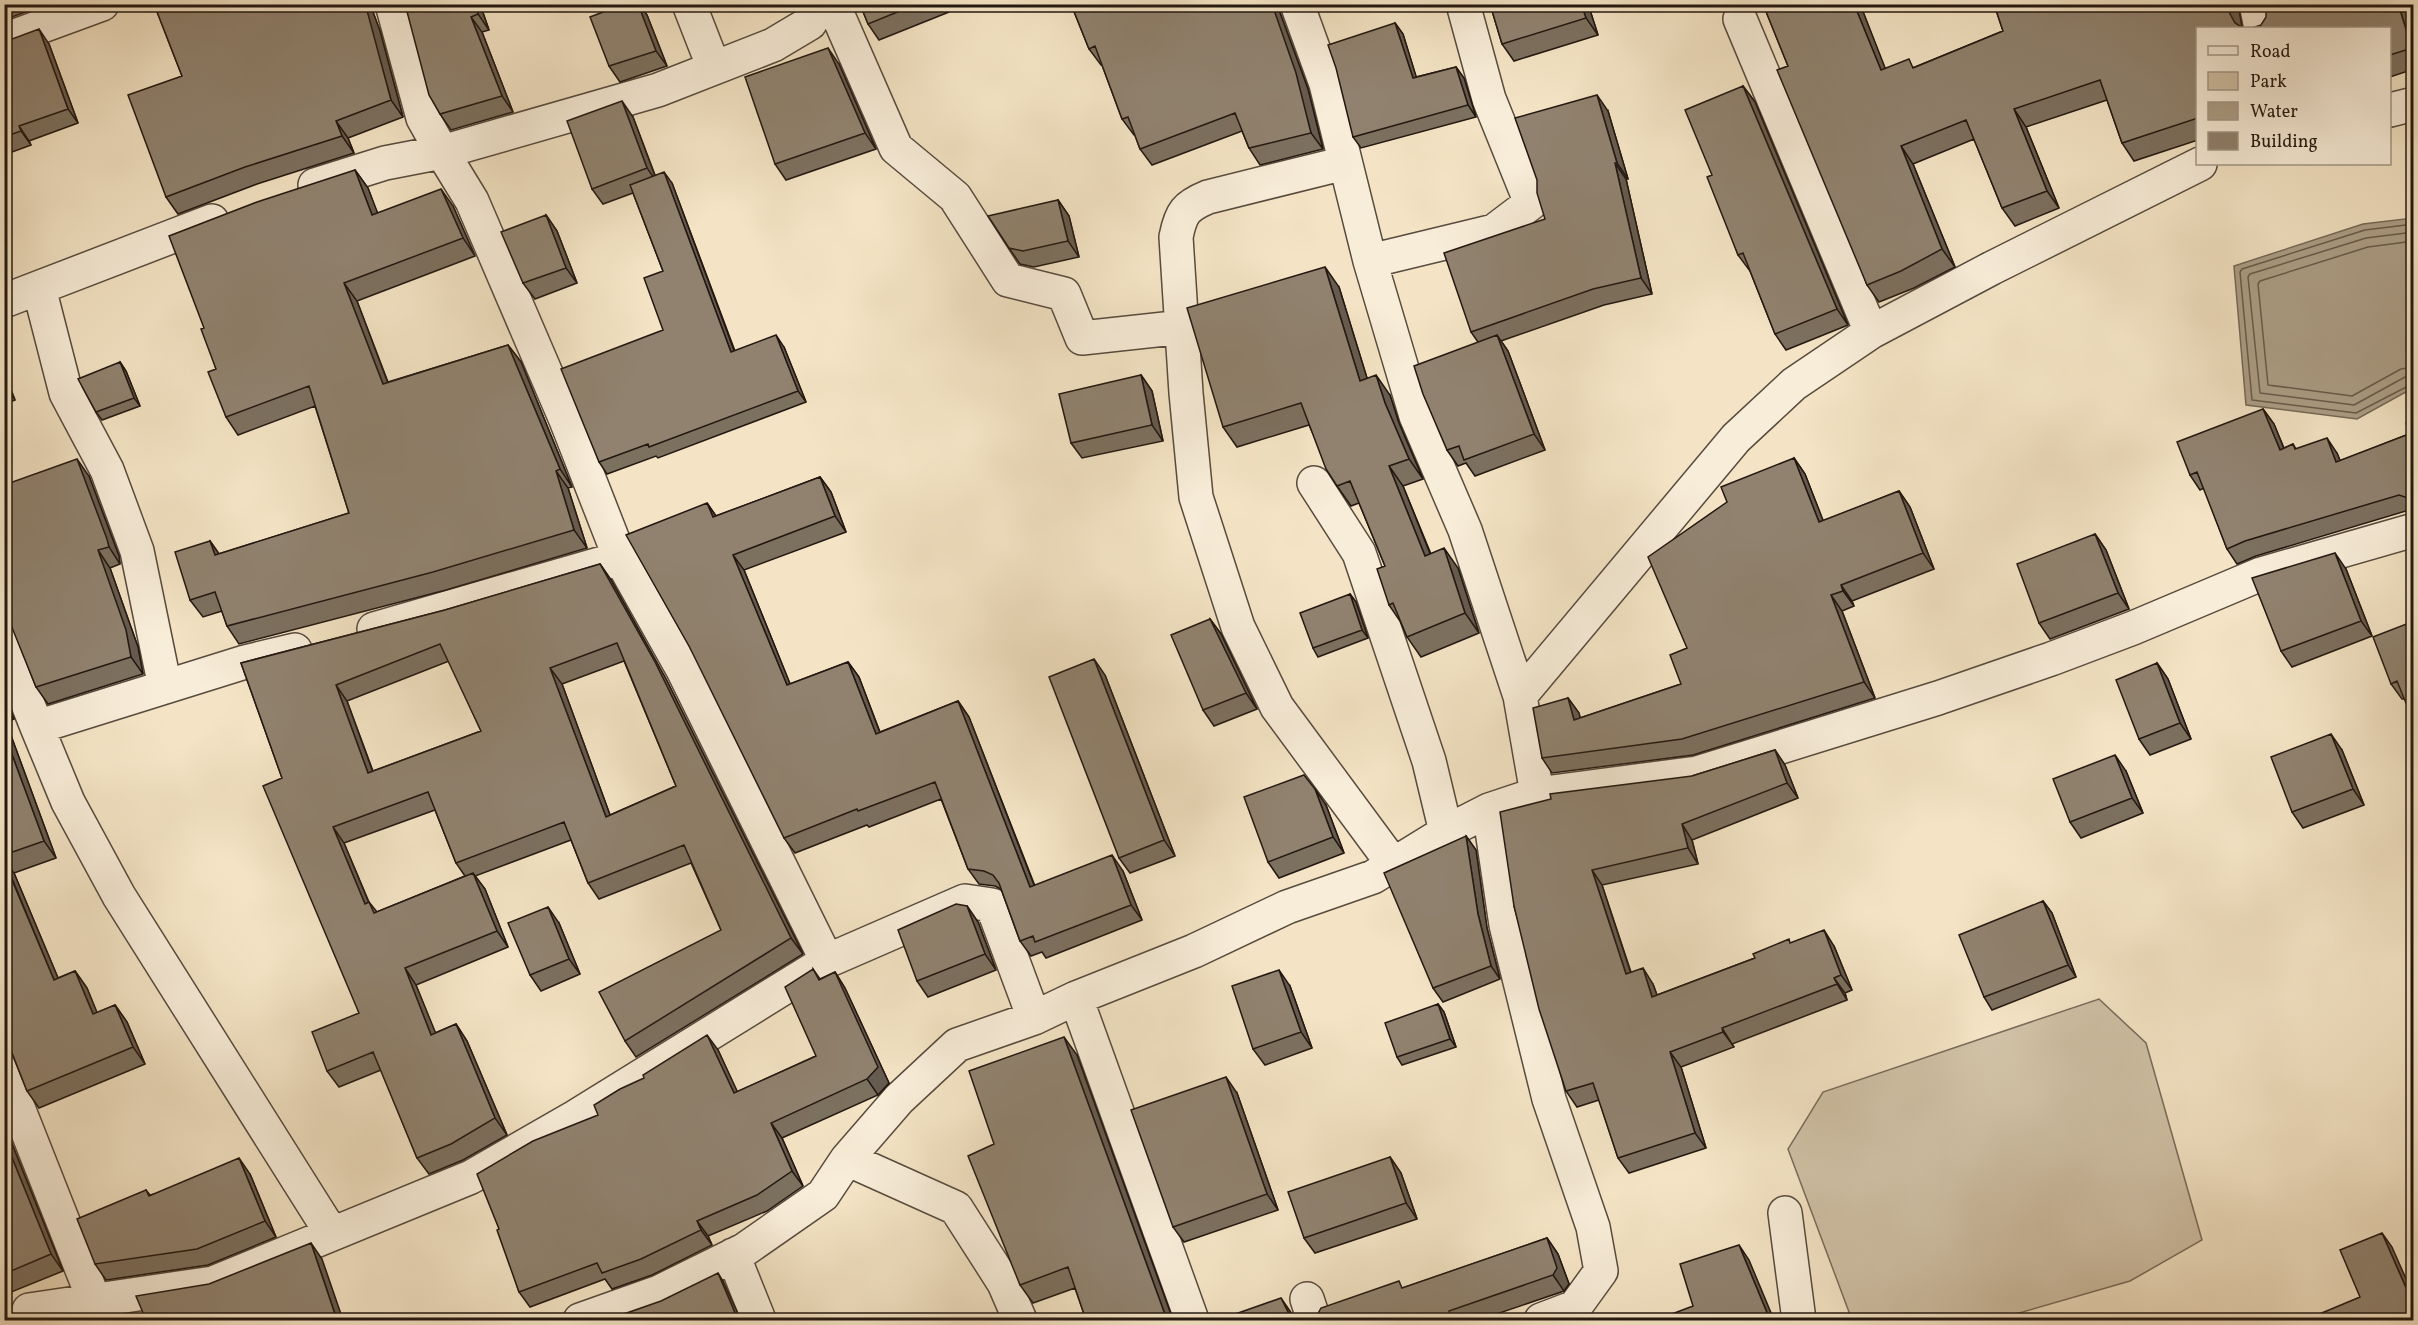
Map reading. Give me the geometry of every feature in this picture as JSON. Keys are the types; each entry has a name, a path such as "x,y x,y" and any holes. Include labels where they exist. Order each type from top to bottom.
{"street":[{"path":"4,40 102,4"},
{"path":"392,4 423,118 476,211 562,410 620,558 683,670 827,962"},
{"path":"689,4 714,68"},
{"path":"285,195 385,162 442,152 658,90 773,45 810,23 819,4"},
{"path":"833,4 896,148 955,197 1008,280 1064,294 1082,338 1183,327"},
{"path":"1297,4 1326,84 1370,261 1416,416 1465,530 1520,696 1538,794"},
{"path":"1370,261 1494,231 1531,203 1489,99 1463,4"},
{"path":"2256,4 2261,27"},
{"path":"1740,19 1871,332"},
{"path":"2391,110 2414,105"},
{"path":"1345,163 1209,196 1190,205 1179,220 1176,237 1196,497 1238,627 1277,707 1393,864"},
{"path":"1520,696 1736,438 1794,384 1871,332 2197,165"},
{"path":"4,301 240,211"},
{"path":"39,288 66,393 107,470 137,551 165,687"},
{"path":"1314,483 1359,553 1429,761 1446,832"},
{"path":"580,1320 659,1292 744,1250 823,1195 847,1159 899,1099 957,1045 1034,1018 1076,998 1194,951 1287,907 1373,877 1446,832 1489,810 1538,794 1697,773 1938,699 2133,628 2261,574 2414,530"},
{"path":"38,727 245,662 330,641 620,558"},
{"path":"4,644 68,802 119,896 332,1234"},
{"path":"1489,810 1506,925 1549,1099 1593,1227 1601,1271 1575,1307 1541,1320"},
{"path":"23,1314 94,1300 213,1283 471,1177 575,1117 827,962 965,901 992,905 1034,1018"},
{"path":"1076,998 1192,1320"},
{"path":"4,1072 94,1300"},
{"path":"847,1159 956,1208 1004,1283 1020,1320"},
{"path":"1785,1213 1799,1320"},
{"path":"733,1255 759,1320"}],"green space":[{"path":"2099,999 2146,1043 2202,1240 2130,1281 1995,1320 1852,1320 1788,1149 1823,1092"}],"water":[{"path":"2413,218 2413,388 2357,419 2246,405 2234,266 2363,224"}],"building":[{"path":"154,4 364,4 391,100 336,121 342,136 245,167 166,197 128,95 182,76"},
{"path":"405,4 475,4 478,14 471,17 502,96 440,114 429,95"},
{"path":"624,4 638,4 656,51 609,66 590,17"},
{"path":"860,4 917,4 868,24"},
{"path":"1071,4 1272,4 1296,73 1311,133 1249,148 1235,113 1140,149 1128,117 1122,119 1095,46 1089,49"},
{"path":"1490,4 1581,4 1586,18 1502,44"},
{"path":"1763,4 1854,4 1881,70 1909,59 1913,68 2003,31 1994,4 2228,4 2235,23 2241,27 2196,27 2196,119 2122,143 2100,80 2014,109 2047,191 2002,208 1966,120 1901,146 1942,249 1901,271 1867,285 1777,70 1788,66"},
{"path":"2266,4 2398,4 2412,48 2391,55 2391,27 2255,27 2261,25 2266,17"},
{"path":"1395,23 1413,78 1456,67 1468,105 1353,137 1328,45"},
{"path":"39,29 68,109 19,126 21,131 4,137 4,42"},
{"path":"828,48 865,133 775,164 745,77"},
{"path":"1743,86 1837,309 1775,334 1743,253 1738,255 1707,177 1712,175 1685,110"},
{"path":"1597,95 1617,163 1615,163 1641,278 1593,289 1471,332 1444,253 1545,219 1537,193 1537,180 1515,118"},
{"path":"622,101 647,168 592,189 567,121"},
{"path":"355,170 372,215 441,189 463,238 344,283 383,384 508,345 560,469 556,471 574,530 433,572 227,626 215,592 190,600 175,552 210,541 215,555 349,513 309,386 226,417 208,372 216,369 201,329 204,328 169,236 257,202"},
{"path":"664,172 731,352 776,335 798,391 649,447 648,444 599,462 561,369 663,330 644,278 663,271 630,185"},
{"path":"1058,200 1068,241 1023,251 1009,248 988,216"},
{"path":"546,215 566,268 523,283 501,232"},
{"path":"1325,267 1360,381 1376,375 1385,403 1409,459 1389,466 1425,556 1444,548 1465,613 1407,637 1393,603 1389,605 1377,569 1385,566 1350,481 1337,486 1326,469 1301,403 1223,427 1187,308"},
{"path":"1497,335 1534,434 1464,460 1459,446 1447,450 1423,394 1414,366"},
{"path":"120,362 134,398 96,412 78,379"},
{"path":"1141,375 1152,425 1071,443 1059,394"},
{"path":"2263,409 2280,450 2293,444 2295,449 2327,438 2336,462 2409,434 2406,423 2414,421 2414,500 2399,495 2245,541 2227,549 2197,472 2190,475 2177,442"},
{"path":"1794,458 1819,522 1899,491 1923,553 1841,585 1843,591 1831,595 1864,682 1682,739 1542,758 1533,708 1568,698 1574,720 1681,684 1670,655 1687,648 1648,557 1727,502 1721,487"},
{"path":"77,459 107,539 109,547 98,550 126,630 131,657 36,687 9,620 4,613 4,485"},
{"path":"820,477 835,516 733,555 787,685 848,662 876,734 958,701 1030,887 1112,855 1131,905 1035,942 1033,936 1020,941 999,883 993,875 968,869 935,782 858,811 857,809 784,838 689,646 626,535 707,503 713,517"},
{"path":"2095,534 2118,593 2039,623 2017,564"},
{"path":"2335,553 2361,621 2281,651 2252,578"},
{"path":"600,564 655,662 791,938 625,1041 599,992 721,930 684,845 588,883 564,822 456,863 428,792 333,827 365,904 369,902 374,913 473,873 497,931 405,968 431,1035 456,1024 495,1118 451,1144 417,1158 373,1052 327,1071 312,1032 359,1013 263,786 282,778 241,663 445,610","holes":["617,643 676,786 606,817 550,668","440,644 481,731 368,773 336,685"]},
{"path":"1350,594 1362,630 1313,648 1300,613"},
{"path":"1210,619 1246,693 1203,710 1171,635"},
{"path":"2414,621 2414,723 2397,681 2391,684 2373,637"},
{"path":"1094,659 1164,840 1119,858 1049,677"},
{"path":"2157,663 2180,723 2139,739 2116,680"},
{"path":"4,733 44,841 4,855"},
{"path":"2331,734 2353,789 2292,812 2271,757"},
{"path":"1775,750 1787,783 1682,824 1688,848 1592,870 1626,974 1643,968 1652,997 1755,958 1753,954 1789,939 1790,943 1824,930 1841,975 1834,978 1837,984 1722,1028 1723,1032 1670,1052 1695,1133 1618,1158 1593,1083 1566,1091 1539,1009 1514,906 1500,812 1551,799 1550,794 1692,776"},
{"path":"2115,755 2132,798 2070,822 2053,779"},
{"path":"1304,775 1315,789 1333,837 1268,862 1244,797"},
{"path":"1466,836 1478,914 1491,966 1433,988 1384,873"},
{"path":"4,861 54,980 75,971 93,1014 115,1005 133,1047 27,1091 10,1048 4,1042"},
{"path":"2043,901 2068,965 1984,997 1959,935"},
{"path":"956,904 967,906 985,954 917,981 898,930"},
{"path":"548,907 569,959 530,975 508,923"},
{"path":"813,969 819,980 835,972 878,1067 867,1079 771,1123 792,1171 757,1195 697,1221 701,1230 641,1259 602,1273 597,1263 519,1292 497,1230 499,1229 477,1174 533,1141 598,1115 594,1105 644,1078 643,1075 707,1035 734,1093 816,1056 785,987"},
{"path":"1279,970 1301,1032 1253,1049 1232,986"},
{"path":"1438,1004 1450,1039 1397,1057 1385,1023"},
{"path":"1064,1037 1167,1320 1086,1320 1068,1267 1020,1285 968,1156 994,1144 969,1071"},
{"path":"1226,1077 1267,1194 1173,1227 1131,1110"},
{"path":"4,1138 51,1254 4,1274"},
{"path":"1390,1157 1406,1203 1304,1238 1288,1192"},
{"path":"239,1158 265,1221 197,1249 95,1264 77,1219 146,1190 149,1196"},
{"path":"2382,1233 2414,1306 2414,1320 2305,1320 2360,1297 2340,1250"},
{"path":"1547,1238 1557,1268 1553,1275 1449,1311 1452,1320 1311,1320 1316,1317 1321,1308 1399,1281 1402,1288"},
{"path":"311,1243 337,1320 146,1320 136,1296 209,1284"},
{"path":"1739,1245 1770,1320 1656,1320 1693,1306 1680,1264"},
{"path":"718,1273 738,1320 624,1320 621,1315 661,1301"},
{"path":"1281,1298 1291,1318 1295,1320 1225,1320 1224,1318"}]}
